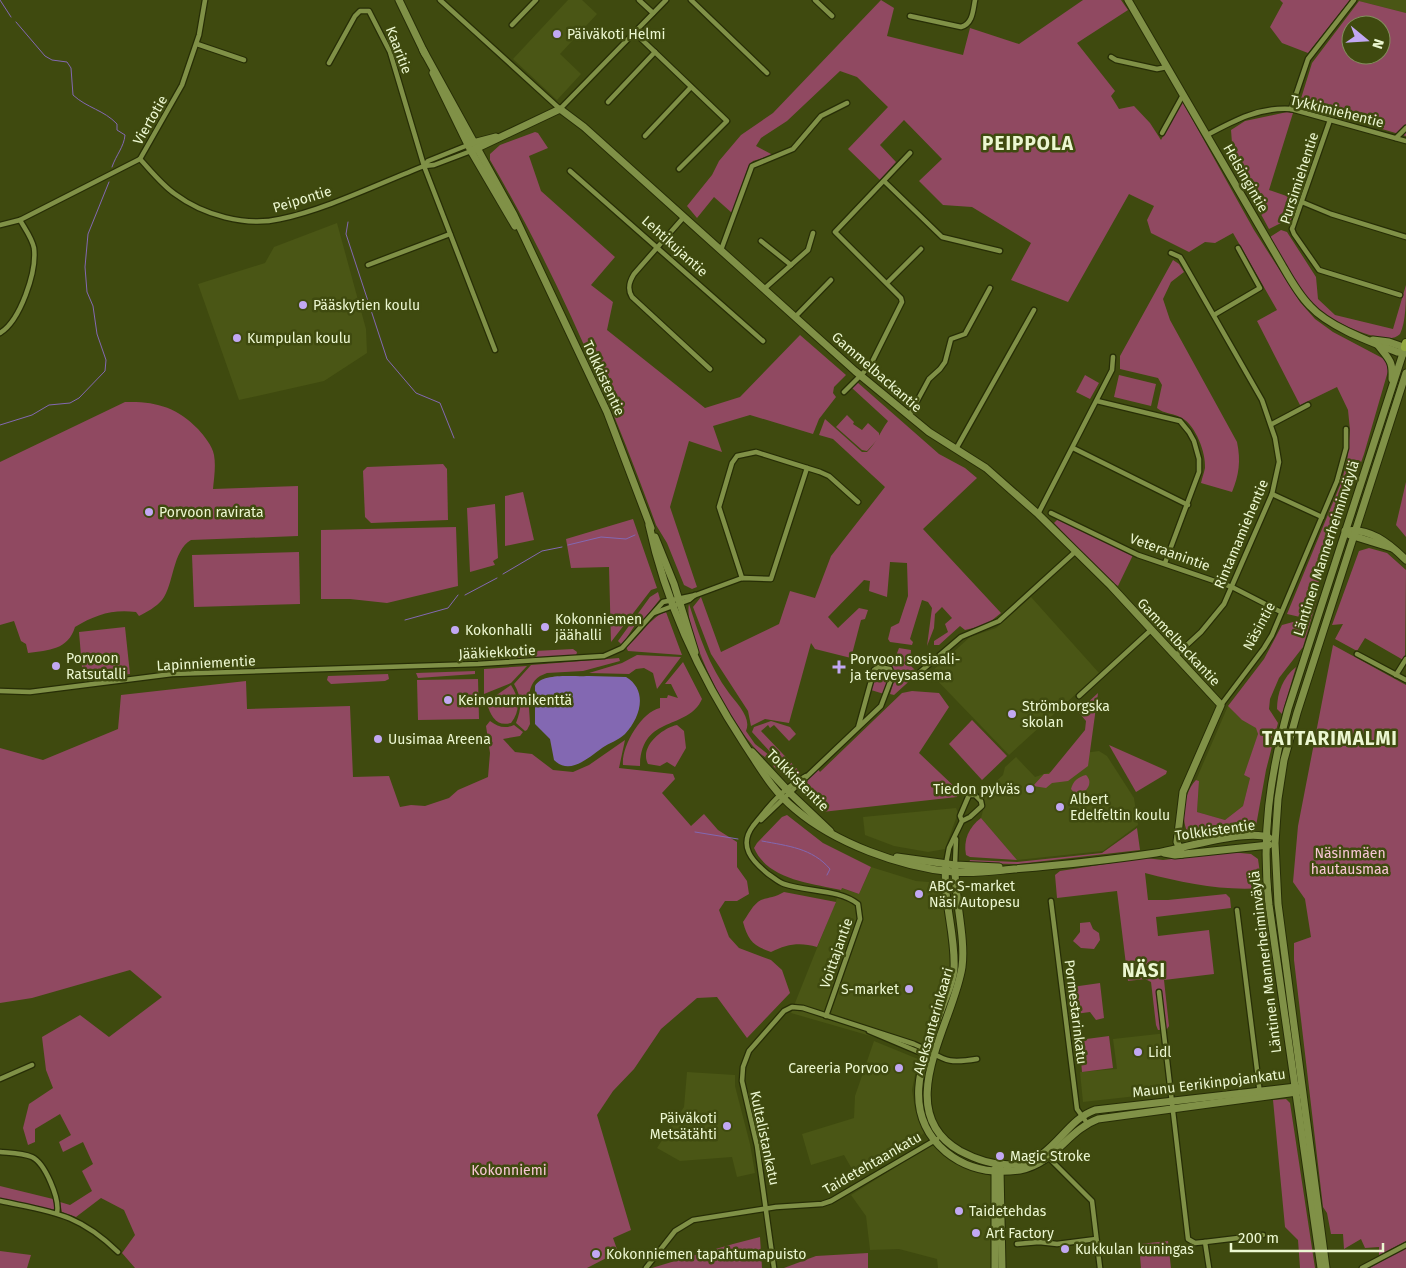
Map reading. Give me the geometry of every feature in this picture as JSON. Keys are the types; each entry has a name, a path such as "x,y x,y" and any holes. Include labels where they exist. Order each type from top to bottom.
{"street":[{"name":"Viertotie","path":"0,225 20,220 140,159 175,100 197,44 205,0"},
{"name":"Tolkkistentie","path":"399,0 473,147 528,246 607,412 649,525 655,552 676,601 699,665 714,696 758,767 782,797 815,825 857,846 913,866 955,869 1014,869 1158,853 1235,838 1266,836 1275,843 1266,847 1223,848 1182,854 1158,853"},
{"path":"441,0 560,109"},
{"path":"512,24 536,0"},
{"path":"639,0 653,13"},
{"path":"473,147 560,109 666,0"},
{"path":"691,0 767,73"},
{"path":"814,0 832,16"},
{"path":"910,16 961,27 967,25 970,20 975,0"},
{"name":"Helsingintie","path":"1128,0 1282,265 1309,306 1332,324 1378,345 1389,356 1392,364 1391,388"},
{"path":"1291,109 1308,59 1354,0"},
{"name":"Kaaritie","path":"329,63 355,16 360,11 369,11 390,52 424,166"},
{"path":"635,33 726,121 679,169"},
{"path":"197,44 244,60"},
{"path":"608,102 655,52"},
{"path":"1111,56 1116,60 1157,69 1167,68"},
{"path":"645,136 691,87"},
{"path":"1162,133 1183,95"},
{"path":"721,250 752,166 792,149 821,116 847,103"},
{"name":"Tykkimiehentie","path":"1207,135 1260,110 1273,108 1291,109 1406,141"},
{"name":"Gammelbackantie","path":"560,109 584,127 861,376 909,416 986,468 1038,514 1176,655 1221,705"},
{"name":"Pursimiehentie","path":"1330,120 1292,229 1316,268 1400,295"},
{"path":"1396,138 1406,128"},
{"name":"Peipontie","path":"140,159 168,189 190,204 208,212 244,221 286,218 424,166 434,166 473,147"},
{"path":"844,392 870,366 902,302 901,298 887,283 835,232 910,153"},
{"path":"424,166 495,350"},
{"name":"Lehtikujantie","path":"570,171 658,246 763,340"},
{"path":"884,181 942,237 1000,251"},
{"path":"1302,202 1331,214 1406,238"},
{"path":"683,218 634,274 630,281 629,292 632,297 710,368"},
{"path":"0,332 7,328 17,314 33,266 34,247 20,220"},
{"path":"368,265 450,234"},
{"path":"764,289 808,250 813,234"},
{"path":"761,241 790,265"},
{"path":"1214,315 1260,288 1238,248"},
{"path":"887,283 921,250"},
{"name":"Rintamamiehentie","path":"1171,253 1180,257 1262,400 1272,424 1279,462 1272,494 1232,587 1217,614 1176,655"},
{"path":"795,317 830,280"},
{"path":"909,416 929,379 945,362 951,339 965,334 990,288"},
{"path":"956,449 1034,310"},
{"name":"Helsingintie","path":"1370,340 1389,342 1405,349"},
{"name":"Helsingintie","path":"1378,345 1405,349"},
{"name":"Läntinen Mannerheiminväylä","path":"1321,1268 1269,905 1266,847 1267,805 1276,752 1345,531 1405,349"},
{"path":"1038,514 1112,370 1113,357"},
{"name":"Läntinen Mannerheiminväylä","path":"1326,1268 1278,904 1275,843 1278,799 1284,760 1305,686 1406,374"},
{"path":"1097,401 1180,421 1184,424 1194,441 1199,459 1199,472 1165,563"},
{"path":"1272,424 1308,405"},
{"name":"Näsintie","path":"1182,854 1179,827 1183,792 1221,705 1264,648 1281,612 1322,517 1344,458 1346,429"},
{"path":"1073,448 1188,505"},
{"path":"807,468 773,576 765,580 748,576 742,578 719,507 734,459 741,454 753,451 807,468 826,474 858,502"},
{"path":"1272,494 1322,517"},
{"name":"Veteraanintie","path":"1051,513 1138,555 1232,587 1281,612"},
{"path":"1345,531 1356,529 1385,541 1406,560"},
{"path":"1345,531 1354,537 1395,549"},
{"path":"920,672 961,637 999,621 1076,551"},
{"name":"Jääkiekkotie","path":"414,666 604,656 622,648 663,602 676,601 696,595 742,578"},
{"path":"1080,696 1151,630"},
{"path":"1356,654 1406,680"},
{"path":"1396,675 1406,659"},
{"name":"Lapinniementie","path":"0,691 30,692 172,674 414,666"},
{"name":"Voittajantie","path":"826,1016 860,919 860,908 858,904 847,897 783,884 750,858 746,850 748,834 754,825 788,791 858,728 885,701 893,674 890,669 878,666 874,670 858,728"},
{"name":"Tolkkistentie","path":"746,746 788,791 832,833"},
{"path":"946,868 950,848 962,821 960,812 966,799 969,796 975,795 980,799 982,806 970,817 962,821"},
{"path":"955,869 957,833"},
{"name":"Aleksanterinkaari","path":"946,868 954,969 918,1082 918,1095 924,1121 935,1140 944,1150 965,1164 998,1172 1032,1166 1047,1155 1085,1119"},
{"name":"Aleksanterinkaari","path":"955,869 963,964 927,1082 927,1096 932,1117 942,1136 958,1150 971,1157 998,1164 1023,1163 1047,1155"},
{"name":"Pormestarinkatu","path":"1050,901 1072,1079 1077,1109 1085,1119"},
{"path":"1237,910 1260,1093"},
{"path":"1159,992 1188,1238 1195,1243 1263,1235"},
{"name":"Kultalistankatu","path":"774,1268 757,1146 742,1085 749,1051 788,1008 798,1006 926,1052"},
{"path":"926,1052 952,1062 978,1059"},
{"path":"0,1079 32,1066"},
{"name":"Maunu Eerikinpojankatu","path":"1085,1119 1172,1104 1301,1089"},
{"name":"Taidetehtaankatu","path":"646,1268 675,1230 693,1220 767,1208 822,1204 831,1201 942,1136"},
{"path":"0,1152 20,1154 35,1159 54,1189 58,1201 57,1213"},
{"path":"1047,1155 1092,1201 1100,1268"},
{"path":"995,1268 998,1164"},
{"path":"998,1172 1002,1268"},
{"path":"0,1201 57,1213 91,1228 118,1252"},
{"path":"1017,1244 1039,1242 1057,1244 1096,1238"},
{"path":"1205,1242 1209,1268"},
{"path":"1362,1268 1406,1245"}],"shaded area":[{"name":"Päiväkoti Helmi","path":"568,0 582,0 597,14 560,54 581,74 557,100 513,59"},
{"path":"1406,0 1406,13 1359,1"},
{"name":"Pääskytien koulu","path":"337,223 366,329 367,353 324,381 239,400 198,284 265,263 274,247"},
{"name":"Strömborgska skolan","path":"1031,597 1099,673 1009,755 930,673 970,637 996,628"},
{"path":"551,677 626,677 633,682 637,689 640,696 640,704 635,720 625,734 573,766 566,766 554,760 550,739 535,724 535,686 544,679"},
{"path":"1228,706 1242,720 1257,728 1258,735 1244,775 1250,778 1243,806 1225,820 1197,812 1199,781 1196,780"},
{"name":"Albert Edelfeltin koulu","path":"1099,751 1107,756 1134,798 1138,825 1103,851 1017,860 981,818 985,803 981,795 1003,775 1005,767 1016,757 1035,777 1056,770 1069,755"},
{"path":"956,808 958,813 945,849 928,852 894,846 865,835 863,817"},
{"path":"871,867 916,881 942,883 951,968 919,1056 881,1039 791,1013 841,888 859,894"},
{"path":"1167,1033 1173,1092 1083,1102 1080,1072 1117,1069 1113,1039"},
{"path":"874,1041 918,1059 912,1090 915,1109 924,1133 909,1145 856,1176 844,1155 811,1165 802,1134 854,1118 855,1096"},
{"path":"687,1072 735,1075 735,1086 750,1144 755,1173 737,1177 732,1157 680,1161 657,1148 684,1107"},
{"path":"934,1143 952,1160 963,1167 991,1176 992,1268 938,1268 937,1259 899,1249 870,1250 866,1216 851,1195"}],"green space":[{"path":"881,0 894,8 887,36 963,55 970,28 1019,44 1083,0 1121,0 1128,10 1077,43 1115,91 1111,96 1119,109 1134,106 1150,123 1161,140 1182,101 1254,230 1300,302 1315,319 1333,332 1386,360 1388,371 1364,454 1318,584 1300,617 1287,614 1341,483 1347,462 1350,430 1348,410 1337,387 1300,405 1257,321 1277,310 1233,233 1215,243 1205,242 1189,252 1151,233 1147,220 1154,206 1129,194 1068,302 1011,280 1031,243 972,207 943,205 919,181 942,159 904,120 880,145 896,162 880,180 848,149 888,107 857,77 840,71 787,121 761,138 756,146 773,155 753,161 749,165 732,213 714,197 697,218 687,206 712,175 719,161 741,135 773,113"},
{"path":"1280,0 1350,0 1308,53 1282,43 1270,27 1283,3"},
{"path":"1359,1 1406,13 1406,136 1299,105 1312,63 1341,25 1341,65 1391,65 1391,15 1348,15"},
{"path":"1287,112 1293,113 1269,190 1298,200 1290,223 1285,221 1269,229 1225,148 1232,143 1231,130 1245,121"},
{"path":"535,132 538,133 548,148 529,156 541,191 615,257 591,285 613,302 607,330 705,408 740,397 800,335 846,375 834,387 833,393 836,397 819,419 813,434 750,415 713,426 722,452 689,441 670,507 697,587 692,589 684,585 667,543 656,525 601,385 560,293 515,204 490,160 490,154 500,145"},
{"path":"1281,230 1287,232 1316,277 1318,299 1335,315 1393,329 1406,285 1405,317 1400,334 1393,338 1383,338 1358,331 1332,319 1316,308 1296,283 1270,237"},
{"path":"1173,260 1179,264 1184,272 1171,282 1163,299 1170,320 1237,442 1239,468 1232,492 1201,483 1205,462 1199,440 1187,422 1179,416 1157,408 1162,385 1158,378 1120,369 1120,356"},
{"path":"1085,375 1099,383 1090,399 1076,392"},
{"path":"1119,375 1156,384 1151,406 1114,397"},
{"path":"857,382 939,454 965,468 977,478 923,529 1001,613 986,625 965,630 960,626 939,645 934,645 934,641 948,632 945,624 952,618 942,607 935,614 934,628 927,646 932,608 928,602 922,600 910,639 913,642 912,645 890,642 888,639 891,627 899,623 908,596 907,563 890,562 887,597 869,591 870,581 864,580 828,617 838,628 859,608 868,610 865,619 861,620 851,658 815,649 811,643 789,723 765,719 751,726 748,711 711,654 693,607 701,597 721,652 779,624 790,591 815,598 831,556 885,487 833,439 819,435 825,419 862,452 867,452 873,444 888,421 852,388"},
{"name":"Porvoon ravirata","path":"125,402 156,404 182,415 190,421 210,444 213,451 215,468 213,489 298,486 298,536 191,540 180,552 166,594 154,607 139,616 136,612 119,611 97,616 75,627 72,635 63,645 50,650 28,653 26,644 21,641 14,621 0,625 0,462"},
{"path":"847,415 854,422 853,424 862,430 868,423 879,433 879,438 867,451 862,450 836,427"},
{"path":"443,464 447,469 448,520 371,523 365,517 363,471 367,467"},
{"path":"1406,482 1406,537 1396,525"},
{"path":"523,492 534,540 505,546 505,496"},
{"path":"495,504 498,558 493,561 495,565 470,572 467,508"},
{"path":"633,519 657,588 651,590 611,642 609,567 571,568 566,539"},
{"path":"1058,519 1133,555 1118,586 1108,579 1054,523"},
{"path":"456,527 458,586 387,603 350,599 321,599 321,530"},
{"path":"1369,548 1387,553 1406,570 1405,661 1365,638 1357,651 1335,639 1343,624 1332,625 1359,551"},
{"path":"299,552 300,604 194,607 192,555"},
{"path":"658,592 660,599 646,617 635,625 622,645 618,641 650,597"},
{"path":"1319,592 1303,647 1279,678 1270,699 1269,709 1278,723 1266,770 1256,826 1243,831 1203,837 1190,836 1185,823 1184,807 1188,792 1196,780 1199,781 1197,812 1225,820 1243,806 1250,778 1244,775 1258,734 1256,728 1242,720 1228,706 1264,659 1282,625 1304,619"},
{"path":"689,604 710,661 722,683 745,715 747,721 746,731 755,744 774,759 787,778 774,767 770,760 758,751 745,735 716,689 695,639 689,619"},
{"path":"666,612 682,655 628,651 626,647 656,617"},
{"path":"125,627 130,674 83,679 79,632"},
{"name":"Näsinmäen hautausmaa","path":"1333,645 1406,685 1406,1241 1379,1255 1379,1247 1365,1248 1361,1239 1344,1249 1343,1234 1331,1234 1327,1213 1323,1207 1294,960 1294,943 1311,937 1305,899 1293,882 1298,826"},
{"path":"899,648 911,650 910,665 917,672 894,695 890,694 896,675 892,666"},
{"path":"573,649 577,652 576,656 512,658 510,654 516,652"},
{"path":"637,655 681,657 657,689 653,673 644,668 636,669 629,674 589,673 622,663"},
{"path":"619,658 620,661 583,671 547,673 540,676 535,680 530,691 530,724 527,730 525,731 516,723 520,703 519,694 514,684 531,665"},
{"path":"683,662 702,699 687,716 656,730 648,738 642,750 640,766 623,765 625,749 639,723 653,711 660,708 660,698 667,698 668,695 678,698 671,684 665,684"},
{"path":"527,666 511,683 484,694 484,669"},
{"path":"1296,667 1282,714 1277,709 1278,697 1284,680"},
{"path":"881,669 890,673 884,694 871,690 876,674"},
{"path":"475,671 475,674 418,678 416,673"},
{"path":"388,674 389,679 385,681 331,684 327,680 328,676"},
{"name":"Keinonurmikenttä","path":"478,679 479,719 418,720 417,680"},
{"name":"Kokonniemi","path":"246,681 247,709 350,706 353,777 389,776 400,807 411,805 425,806 449,798 458,790 488,777 490,753 486,726 490,721 502,727 514,725 523,732 520,736 503,739 515,752 532,754 553,770 573,772 589,765 625,740 619,768 673,774 675,779 662,793 691,826 704,814 718,830 737,842 737,867 747,881 749,894 737,901 725,901 719,910 729,937 739,948 771,960 782,970 790,993 747,1038 717,997 697,998 661,1029 634,1069 613,1091 597,1115 631,1230 613,1238 618,1252 587,1268 135,1268 122,1253 135,1235 124,1210 101,1198 76,1217 62,1212 60,1202 70,1205 92,1191 82,1171 93,1164 83,1142 63,1152 59,1142 71,1135 60,1114 35,1129 35,1142 28,1145 23,1128 29,1104 53,1088 46,1070 42,1037 80,1015 109,1037 162,997 130,970 32,998 0,1003 0,748 43,760 118,729 121,695"},
{"path":"511,685 516,695 518,709 511,723 506,724 495,720 487,704 488,701"},
{"path":"912,691 939,693 949,707 919,753 959,791 957,797 822,812 802,791 807,778 817,768 820,772 902,693"},
{"path":"1098,693 1088,766 1068,781 1052,783 1046,788 1033,786 1044,774 1049,774 1085,730 1086,721 1073,706 1080,703 1085,705"},
{"path":"972,720 1007,756 982,780 949,744"},
{"path":"771,721 790,727 796,734 789,741 774,725 770,728 768,725 761,731 801,773 797,776 788,775 783,766 752,732 754,727"},
{"path":"677,725 684,731 686,748 675,767 667,762 660,766 648,764 646,758 649,745 659,734"},
{"path":"1109,745 1167,771 1166,774 1136,792"},
{"path":"1086,775 1089,780 1088,788 1081,794 1075,794 1071,789 1073,784 1078,778"},
{"path":"787,815 823,843 871,867 859,894 842,888 841,890 791,878 780,874 761,859 754,848 782,817"},
{"path":"981,818 1017,860 970,857 966,855 965,844 968,834 973,825"},
{"path":"1137,828 1140,850 1018,864 969,863 970,860 1017,862 1102,853"},
{"path":"1230,852 1251,854 1258,859 1262,888 1247,889 1203,885 1145,873 1148,900 1168,900 1226,894 1230,898 1231,908 1156,917 1158,936 1209,930 1214,974 1164,980 1169,1026 1167,1029 1158,1030 1151,982 1145,979 1128,981 1117,891 1057,898 1055,875 1060,871 1145,858 1163,860"},
{"path":"784,892 836,902 817,947 794,945 771,952 756,945 749,938 743,922 753,907 761,900"},
{"path":"1090,922 1093,929 1099,933 1100,940 1094,949 1081,948 1073,941 1080,932 1080,923"},
{"path":"1100,983 1104,1018 1096,1020 1090,1012 1075,1014 1072,987"},
{"path":"1109,1036 1113,1068 1082,1072 1079,1040"},
{"path":"1286,1099 1290,1103 1315,1268 1300,1268 1298,1240 1285,1227 1273,1100"},
{"path":"0,1186 53,1199 55,1209 52,1210 0,1199"},
{"path":"760,1237 762,1268 652,1268 720,1248"},
{"path":"1168,1241 1171,1268 1141,1268 1139,1244"},
{"path":"1406,1247 1406,1268 1370,1268"},
{"path":"0,1251 31,1255 27,1268 0,1268"},
{"path":"868,1253 868,1268 784,1268 816,1256"}],"waterway":[{"path":"0,0 11,17"},
{"path":"16,22 45,56 52,60 67,62 71,68 73,95 112,119 117,124 117,130 125,135 112,167"},
{"path":"0,425 32,415 49,405 70,403 79,398 105,371 106,360 97,334 93,306 87,292 85,267 88,234 109,182"},
{"path":"348,222 346,234 387,359 416,393 440,403 454,438"},
{"path":"568,545 601,537 626,539 635,535"},
{"path":"503,574 542,551 562,547"},
{"path":"465,595 497,578"},
{"path":"405,620 448,608 458,595"},
{"path":"695,832 738,839"},
{"path":"762,841 799,849 815,856 830,869 827,875"}],"place":[{"name":"Päiväkoti Helmi","path":"557,34"},
{"name":"Pääskytien koulu","path":"303,305"},
{"name":"Kumpulan koulu","path":"237,338"},
{"name":"Porvoon ravirata","path":"149,512"},
{"name":"Kokonniemen jäähalli","path":"545,627"},
{"name":"Kokonhalli","path":"455,630"},
{"name":"Porvoon Ratsutalli","path":"56,666"},
{"name":"Porvoon sosiaali- ja terveysasema","path":"839,667"},
{"name":"Keinonurmikenttä","path":"448,700"},
{"name":"Strömborgska skolan","path":"1012,714"},
{"name":"Uusimaa Areena","path":"378,739"},
{"name":"Tiedon pylväs","path":"1030,789"},
{"name":"Albert Edelfeltin koulu","path":"1060,807"},
{"name":"ABC S-market Näsi Autopesu","path":"919,894"},
{"name":"S-market","path":"909,989"},
{"name":"Lidl","path":"1138,1052"},
{"name":"Careeria Porvoo","path":"899,1068"},
{"name":"Päiväkoti Metsätähti","path":"727,1126"},
{"name":"Magic Stroke","path":"1000,1156"},
{"name":"Taidetehdas","path":"959,1211"},
{"name":"Art Factory","path":"976,1233"},
{"name":"Kukkulan kuningas","path":"1065,1249"},
{"name":"Kokonniemen tapahtumapuisto","path":"596,1254"}],"district":[{"name":"PEIPPOLA","path":"1028,143"},
{"name":"TATTARIMALMI","path":"1330,738"},
{"name":"NÄSI","path":"1144,970"}]}
